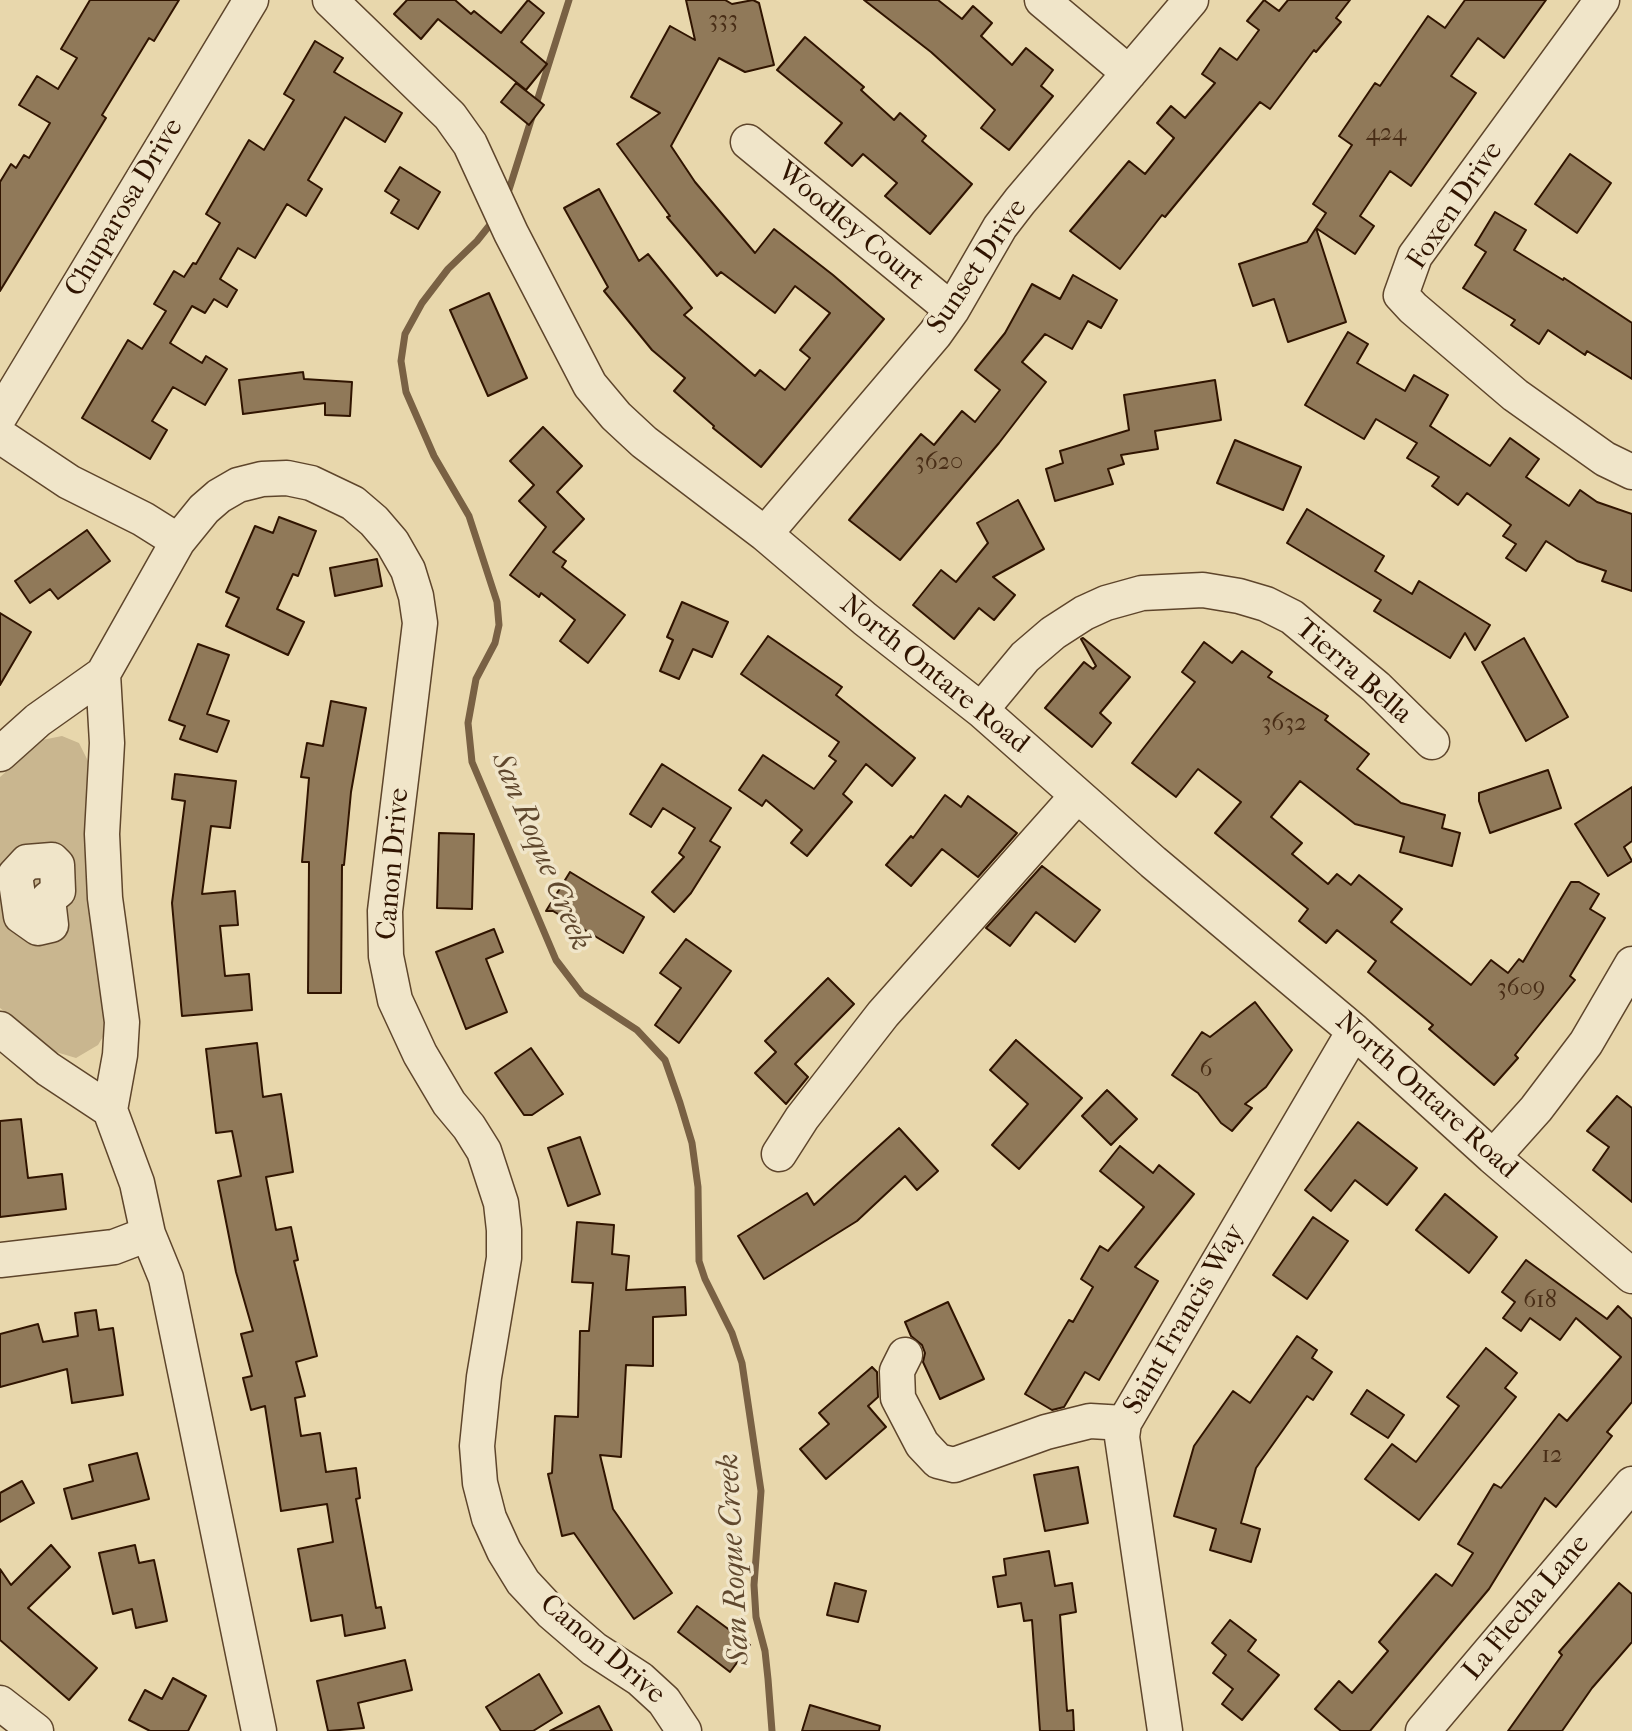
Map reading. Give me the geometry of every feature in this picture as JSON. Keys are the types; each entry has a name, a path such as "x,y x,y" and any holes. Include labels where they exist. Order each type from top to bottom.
{"street":[{"name":"Chuparosa Drive","path":"0,416 251,0"},
{"name":"North Ontare Road","path":"330,0 450,116 470,144 511,233 590,385 616,416 644,442 765,534 865,619 981,710 1077,796 1354,1031 1493,1157 1632,1276"},
{"path":"1042,0 1129,73"},
{"name":"Sunset Drive","path":"765,534 935,334 1000,227 1191,0"},
{"name":"Foxen Drive","path":"1602,0 1415,256 1401,295 1515,395 1605,459 1632,472"},
{"name":"Woodley Court","path":"748,142 952,310"},
{"path":"0,436 69,482 143,519 178,541"},
{"name":"Canon Drive","path":"0,754 38,720 103,674 178,541 204,509 238,485 262,479 287,478 311,483 353,503 392,542 408,570 420,623 385,911 386,956 395,1000 435,1078 484,1151 501,1203 504,1258 477,1446 480,1483 494,1529 523,1582 551,1612 594,1649 640,1679 664,1701 684,1731"},
{"name":"Tierra Bella","path":"981,710 1025,657 1053,633 1084,613 1142,593 1203,590 1253,600 1292,617 1376,687 1432,742"},
{"path":"103,674 107,743 102,820 105,898 122,1022 120,1055 110,1110 137,1183 148,1234 166,1278 259,1731"},
{"path":"779,1154 802,1118 883,1014 1077,796"},
{"path":"1493,1157 1536,1109 1586,1043 1632,964"},
{"path":"0,1029 48,1069 110,1110"},
{"name":"Saint Francis Way","path":"1165,1731 1122,1437 1124,1423 1354,1031"},
{"path":"0,1260 114,1247 148,1234"},
{"path":"905,1355 897,1371 898,1398 922,1444 938,1461 954,1465 1046,1432 1090,1421 1124,1423"},
{"name":"La Flecha Lane","path":"1423,1731 1632,1484"},
{"path":"0,1703 36,1731"}],"shaded area":[{"path":"62,736 79,743 89,763 86,832 88,902 105,1015 104,1035 98,1045 76,1058 56,1052 0,1008 0,777 42,740"}],"building":[{"path":"90,0 179,0 154,41 149,38 102,115 106,118 0,291 0,182 11,164 16,168 24,155 29,158 50,123 19,105 37,76 58,89 77,58 61,49"},
{"path":"407,0 455,0 501,33 528,0 544,13 521,42 547,64 526,90 438,19 421,39 394,14"},
{"path":"686,0 725,0 732,4 753,0 759,3 774,65 745,72 719,58 671,146 695,182 755,253 774,229 884,319 761,467 674,391 685,378 652,350 604,291 608,287 564,208 599,189 639,261 648,254 692,308 684,315 755,376 760,370 785,390 810,358 800,350 830,313 795,286 775,313 721,272 717,276 667,217 670,216 617,144 660,113 631,97 670,26 695,40"},
{"path":"864,0 938,0 962,19 973,6 992,23 981,36 1012,65 1026,48 1053,70 1041,86 1053,96 1009,150 981,128 995,110 931,52"},
{"path":"1264,0 1279,11 1288,0 1350,0 1336,18 1341,22 1316,52 1314,50 1270,109 1260,102 1165,217 1162,215 1120,269 1070,231 1129,161 1145,174 1174,138 1157,123 1171,106 1185,118 1215,83 1202,74 1220,48 1237,60 1259,30 1247,21"},
{"path":"1465,0 1546,0 1504,58 1478,38 1451,76 1476,93 1411,186 1390,171 1360,216 1374,226 1355,254 1316,228 1326,213 1313,204 1352,145 1339,136 1375,83 1380,86 1428,16 1445,28"},
{"path":"805,37 864,87 861,90 894,120 900,113 926,136 922,141 972,184 930,234 885,196 897,183 863,154 852,166 825,143 842,123 777,70"},
{"path":"315,41 343,58 334,72 402,113 385,142 345,117 308,180 322,189 306,216 287,204 255,258 238,248 220,279 237,290 227,307 214,299 205,313 192,306 170,343 202,363 206,356 227,369 205,405 173,387 152,421 167,430 150,459 82,418 128,340 142,349 166,311 154,304 174,271 184,277 193,263 196,264 220,223 206,214 249,140 264,150 294,100 284,94"},
{"path":"516,83 544,105 529,125 501,102"},
{"path":"1570,154 1611,183 1577,233 1535,204"},
{"path":"400,167 440,192 418,229 391,213 399,200 385,191"},
{"path":"1495,212 1526,230 1514,250 1564,278 1632,323 1632,379 1587,351 1585,355 1548,330 1539,344 1511,325 1515,320 1463,288 1486,252 1475,245"},
{"path":"1316,228 1346,322 1288,342 1274,299 1253,306 1239,264 1307,242"},
{"path":"1073,275 1117,300 1101,328 1088,321 1072,349 1045,334 1022,362 1046,382 900,560 849,520 921,434 934,445 962,411 975,422 1000,390 975,370 1005,333 1032,284 1060,299"},
{"path":"489,293 527,378 488,396 450,310"},
{"path":"1348,332 1368,344 1357,363 1405,391 1414,375 1448,395 1430,426 1490,466 1510,438 1539,459 1526,477 1569,506 1580,490 1597,502 1632,514 1632,591 1602,581 1606,571 1577,561 1546,541 1526,571 1506,558 1516,544 1503,536 1511,525 1467,493 1458,505 1432,486 1439,477 1407,458 1417,443 1376,419 1364,439 1305,405"},
{"path":"303,372 304,379 352,382 350,416 325,415 325,403 243,414 239,380"},
{"path":"1215,380 1221,420 1155,431 1158,449 1121,455 1124,464 1108,469 1113,484 1055,501 1046,469 1063,463 1060,451 1129,430 1124,395"},
{"path":"543,427 582,466 557,492 584,519 553,552 566,561 562,567 625,615 588,663 560,641 575,620 541,593 539,597 510,575 546,527 519,501 534,485 510,461"},
{"path":"1235,440 1301,467 1283,510 1217,483"},
{"path":"1018,500 1044,549 993,577 1015,595 994,620 979,608 954,639 913,605 941,570 956,582 988,543 977,523"},
{"path":"1307,509 1384,556 1375,571 1412,594 1419,581 1490,625 1475,650 1465,633 1450,658 1374,611 1381,600 1287,543"},
{"path":"279,517 316,531 298,576 293,574 277,609 304,622 288,655 226,626 239,598 226,592 255,526 273,533"},
{"path":"87,530 110,561 58,599 50,589 30,603 15,581"},
{"path":"377,559 382,586 335,596 330,568"},
{"path":"682,602 728,622 712,657 693,649 679,679 660,671 673,640 667,637"},
{"path":"0,613 31,632 0,685"},
{"path":"768,636 842,687 836,695 915,758 892,786 866,764 843,794 852,802 807,856 791,843 802,830 766,800 762,806 739,790 763,755 814,789 836,761 829,756 839,742 741,674"},
{"path":"1083,638 1130,677 1100,713 1111,723 1092,747 1045,708 1084,662 1093,669 1096,666"},
{"path":"1524,638 1568,717 1526,741 1482,662"},
{"path":"1204,642 1232,663 1242,651 1272,672 1268,677 1328,716 1325,720 1369,754 1357,769 1401,803 1445,815 1442,828 1460,833 1452,866 1400,852 1404,837 1355,824 1300,781 1271,817 1302,843 1292,854 1328,884 1337,874 1351,885 1359,875 1402,909 1391,922 1471,985 1491,960 1508,973 1519,959 1523,962 1571,882 1579,882 1599,894 1590,909 1605,918 1570,976 1575,980 1515,1055 1518,1058 1494,1085 1429,1029 1433,1025 1368,972 1376,961 1337,930 1326,943 1299,921 1308,909 1215,833 1241,802 1198,769 1176,797 1132,763 1195,682 1182,672"},
{"path":"198,644 229,655 207,714 229,721 217,752 180,739 185,726 169,720"},
{"path":"331,701 366,708 342,865 341,993 308,993 309,862 302,862 309,778 301,777 307,743 323,746"},
{"path":"662,764 731,808 710,841 720,847 691,893 674,912 652,892 684,857 679,853 695,828 663,808 651,827 630,814"},
{"path":"1548,770 1561,808 1490,833 1479,793"},
{"path":"175,774 236,781 230,828 211,826 202,894 235,891 238,925 220,926 225,976 249,974 252,1010 182,1016 172,903 185,801 172,799"},
{"path":"1632,787 1632,841 1624,847 1632,861 1608,876 1575,824"},
{"path":"945,795 961,807 968,796 1017,833 978,877 942,849 911,886 886,865 911,836 913,838"},
{"path":"439,833 474,834 472,909 437,908"},
{"path":"1042,866 1100,910 1075,942 1036,912 1010,946 986,928"},
{"path":"570,872 644,917 623,953 553,911 546,911"},
{"path":"494,929 503,952 486,959 507,1012 466,1029 436,952"},
{"path":"686,939 731,971 679,1043 655,1025 681,988 660,973"},
{"path":"828,978 854,1004 795,1064 808,1077 786,1104 755,1073 776,1052 765,1041"},
{"path":"1255,1002 1292,1050 1266,1087 1245,1104 1252,1108 1232,1131 1221,1123 1198,1093 1172,1075 1202,1032 1210,1037"},
{"path":"1016,1040 1082,1098 1019,1169 992,1145 1028,1104 990,1070"},
{"path":"257,1043 263,1097 281,1094 293,1172 266,1177 276,1230 291,1227 298,1260 294,1261 317,1356 296,1362 305,1396 295,1398 301,1436 320,1433 326,1472 356,1468 360,1498 356,1499 376,1608 381,1607 385,1628 345,1636 342,1615 311,1621 298,1549 333,1542 327,1504 281,1511 265,1406 251,1410 243,1378 252,1376 241,1334 253,1331 236,1272 218,1181 241,1176 232,1131 216,1133 206,1049"},
{"path":"531,1048 563,1094 532,1115 524,1115 495,1073"},
{"path":"1107,1090 1137,1119 1111,1145 1082,1116"},
{"path":"1617,1096 1632,1108 1632,1202 1593,1170 1609,1147 1587,1131"},
{"path":"21,1119 28,1178 62,1174 66,1209 0,1217 0,1121"},
{"path":"1358,1122 1417,1168 1387,1205 1355,1180 1331,1211 1305,1190"},
{"path":"899,1128 938,1171 917,1190 905,1176 857,1221 764,1279 738,1236 807,1193 814,1205"},
{"path":"580,1137 600,1194 568,1206 548,1148"},
{"path":"1120,1146 1153,1173 1159,1165 1194,1194 1135,1267 1158,1281 1099,1380 1085,1372 1064,1407 1052,1410 1025,1394 1069,1320 1073,1322 1093,1287 1081,1279 1100,1246 1108,1251 1144,1207 1100,1171"},
{"path":"1445,1194 1497,1237 1469,1273 1416,1230"},
{"path":"1313,1217 1348,1241 1307,1299 1273,1275"},
{"path":"577,1222 614,1225 612,1254 629,1256 626,1290 685,1287 686,1315 653,1317 653,1366 626,1365 621,1457 600,1455 613,1509 672,1593 634,1619 574,1533 562,1536 548,1474 552,1473 555,1416 578,1417 580,1331 589,1331 593,1283 572,1282"},
{"path":"1526,1260 1607,1319 1618,1306 1632,1319 1632,1402 1607,1432 1612,1436 1556,1507 1545,1498 1489,1589 1370,1731 1341,1731 1315,1709 1339,1681 1352,1693 1388,1651 1379,1642 1436,1574 1452,1586 1473,1553 1458,1544 1494,1484 1501,1488 1559,1414 1567,1421 1621,1357 1576,1318 1560,1340 1530,1318 1521,1331 1503,1318 1515,1302 1502,1292"},
{"path":"948,1302 984,1379 940,1399 923,1362 925,1353 922,1345 911,1336 905,1322"},
{"path":"96,1310 99,1330 113,1328 123,1395 72,1403 67,1369 0,1387 0,1334 38,1324 43,1342 78,1336 75,1313"},
{"path":"1297,1336 1317,1350 1312,1358 1332,1372 1313,1400 1307,1396 1256,1468 1241,1523 1260,1529 1251,1562 1210,1550 1216,1529 1174,1516 1194,1446 1233,1391 1250,1403"},
{"path":"1486,1348 1517,1373 1505,1388 1516,1397 1419,1520 1365,1479 1392,1444 1416,1462 1459,1406 1447,1397"},
{"path":"872,1367 877,1372 878,1397 868,1406 886,1427 826,1479 800,1449 829,1424 819,1413"},
{"path":"1367,1390 1404,1415 1388,1438 1351,1414"},
{"path":"137,1453 149,1499 72,1519 64,1489 93,1481 89,1465"},
{"path":"1078,1467 1088,1523 1045,1531 1034,1475"},
{"path":"22,1481 34,1503 0,1522 0,1493"},
{"path":"51,1545 70,1567 28,1608 97,1668 69,1700 0,1640 0,1569 11,1585"},
{"path":"135,1545 139,1563 154,1560 167,1621 136,1628 132,1609 113,1614 99,1553"},
{"path":"1049,1551 1055,1586 1072,1583 1076,1612 1060,1615 1067,1711 1073,1710 1074,1731 1040,1731 1032,1620 1024,1621 1021,1603 998,1607 993,1577 1006,1575 1004,1559"},
{"path":"835,1583 866,1591 858,1622 827,1615"},
{"path":"1619,1583 1632,1594 1632,1642 1592,1688 1562,1731 1508,1731 1562,1655 1559,1652"},
{"path":"697,1606 750,1645 730,1672 678,1632"},
{"path":"1230,1620 1256,1640 1248,1651 1279,1675 1242,1720 1222,1704 1233,1689 1213,1673 1226,1655 1212,1643"},
{"path":"405,1660 412,1690 358,1703 364,1728 328,1731 317,1681"},
{"path":"539,1674 562,1713 533,1731 501,1731 486,1707"},
{"path":"173,1678 206,1696 188,1731 150,1731 129,1720 145,1690 162,1699"},
{"path":"810,1705 880,1726 879,1731 802,1731"},
{"path":"599,1706 612,1731 550,1731"}],"waterway":[{"name":"San Roque Creek","path":"507,196 569,0"},
{"name":"San Roque Creek","path":"493,221 448,269 422,303 405,334 401,361 406,392 434,456 469,516 497,602 499,625 495,643 476,679 468,723 472,762 556,960 582,994 637,1030 665,1060 680,1103 692,1143 698,1187 699,1261 732,1333 742,1363 761,1491 754,1585 756,1617 765,1651 772,1731"}]}
